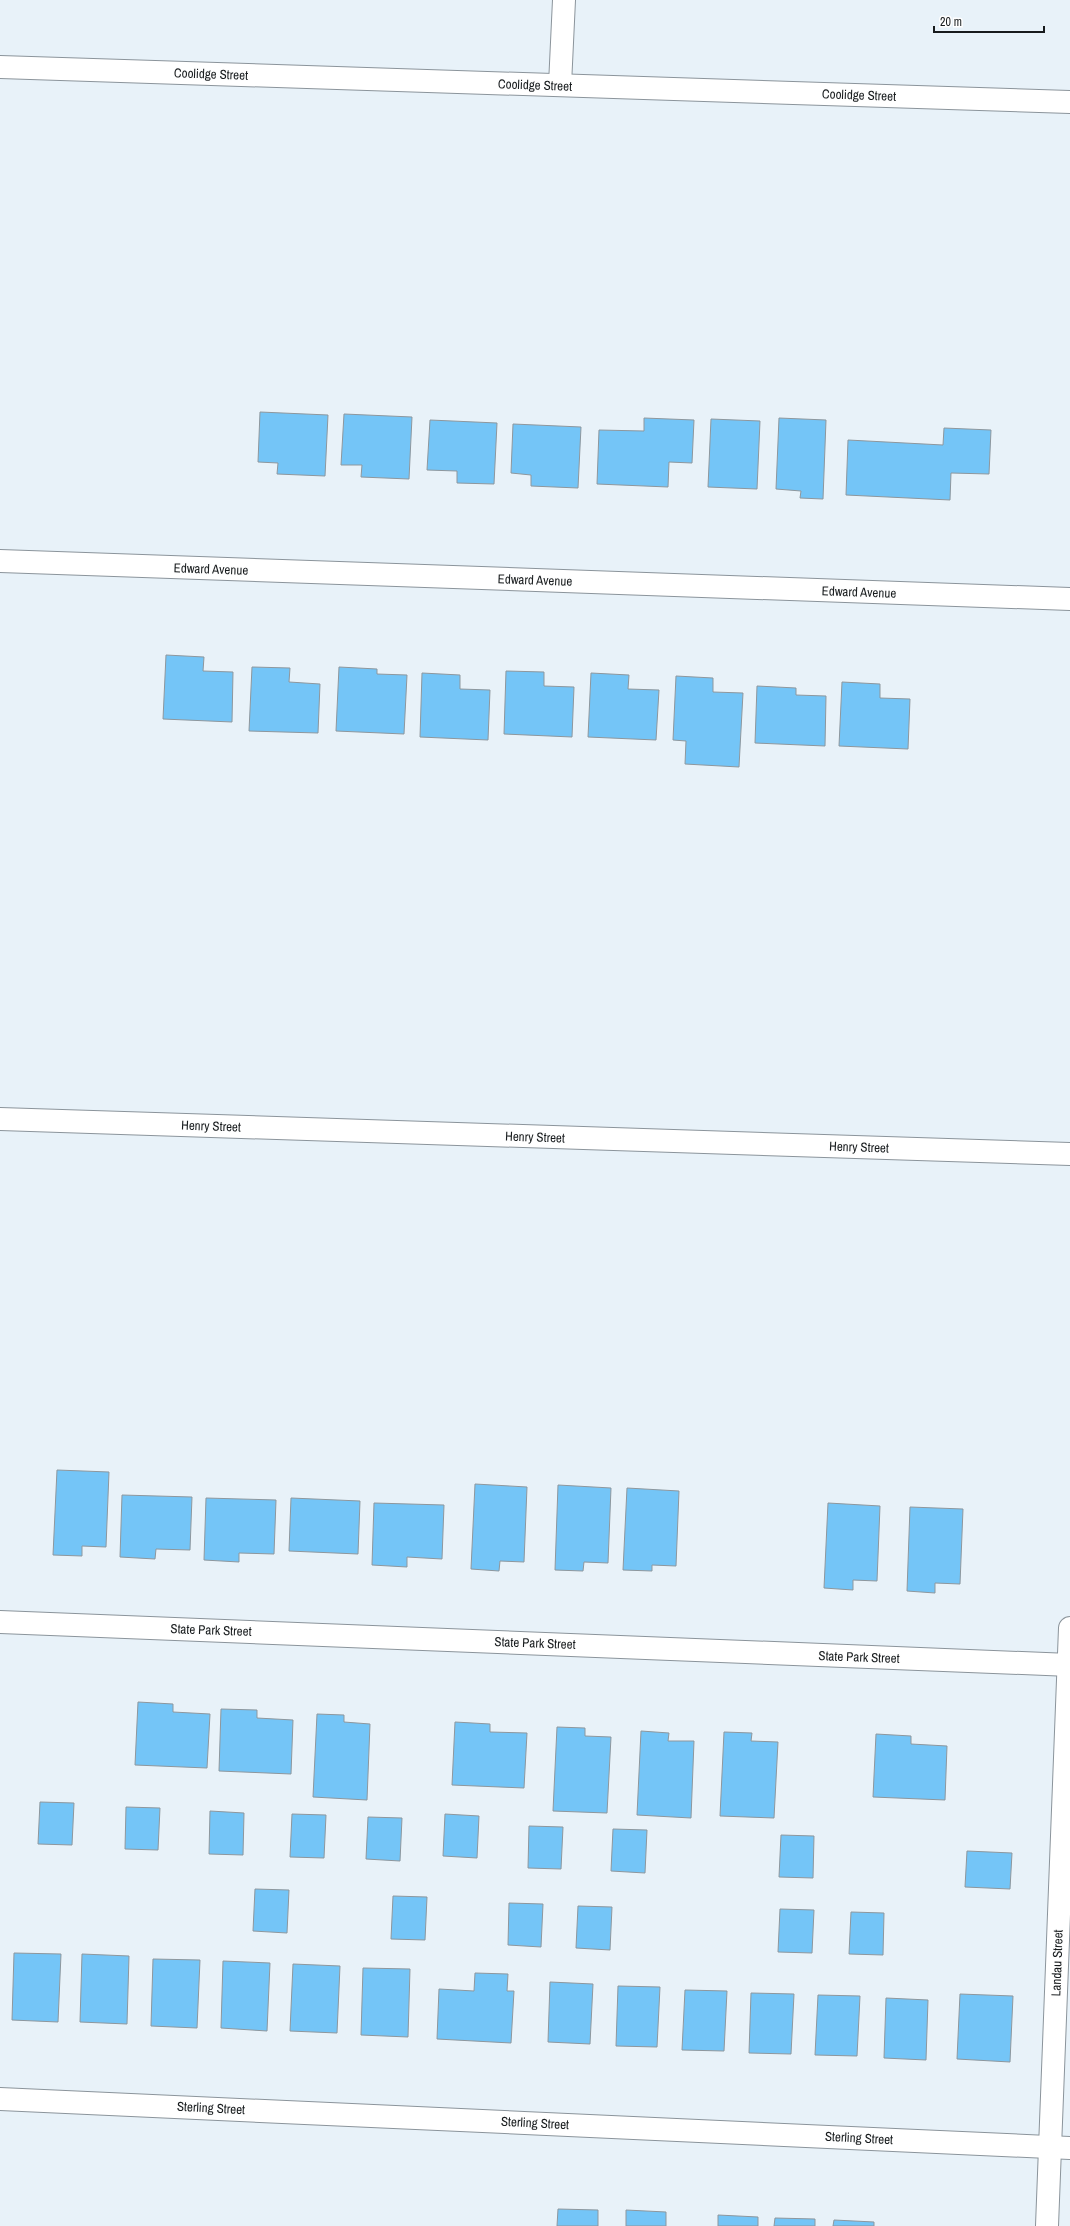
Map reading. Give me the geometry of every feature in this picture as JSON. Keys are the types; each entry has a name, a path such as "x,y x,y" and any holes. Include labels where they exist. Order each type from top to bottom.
{"street":[{"path":"560,85 564,0"},
{"name":"Coolidge Street","path":"0,67 1070,102"},
{"name":"Edward Avenue","path":"0,561 1070,599"},
{"name":"Henry Street","path":"0,1119 1070,1154"},
{"name":"State Park Street","path":"0,1622 1069,1665"},
{"name":"Landau Street","path":"1047,2226 1060,2147 1070,1628"},
{"name":"Sterling Street","path":"0,2099 1060,2147"}],"building":[{"path":"260,412 328,415 325,476 277,474 278,463 258,462"},
{"path":"344,414 412,417 409,479 361,477 362,465 341,465"},
{"path":"644,418 694,420 692,463 669,462 668,487 597,484 599,430 644,431"},
{"path":"779,418 826,420 823,499 800,498 801,491 776,489"},
{"path":"711,419 760,421 757,489 708,487"},
{"path":"430,420 497,423 494,484 457,483 457,471 427,470"},
{"path":"513,424 581,427 578,488 531,486 531,475 511,473"},
{"path":"944,428 991,430 989,474 951,473 950,500 846,495 848,440 943,445"},
{"path":"166,655 204,657 203,671 233,672 232,722 163,719"},
{"path":"252,667 290,668 289,682 320,684 318,733 249,731"},
{"path":"339,667 377,669 377,674 407,675 404,734 336,731"},
{"path":"506,671 544,672 544,686 574,687 572,737 504,734"},
{"path":"422,673 460,675 460,689 490,690 488,740 420,737"},
{"path":"591,673 629,675 628,689 659,690 656,740 588,737"},
{"path":"676,676 713,678 713,692 743,693 739,767 685,764 686,741 673,740"},
{"path":"842,682 880,684 880,698 910,699 908,749 839,746"},
{"path":"757,686 796,688 796,695 826,696 825,746 755,743"},
{"path":"57,1470 109,1472 106,1547 82,1546 82,1556 53,1555"},
{"path":"475,1484 527,1487 524,1562 500,1561 499,1571 471,1569"},
{"path":"558,1485 611,1488 608,1563 584,1562 583,1571 555,1570"},
{"path":"627,1488 679,1491 676,1566 652,1565 652,1571 623,1570"},
{"path":"122,1495 192,1497 190,1550 156,1549 155,1559 120,1557"},
{"path":"206,1498 276,1500 274,1554 239,1553 239,1562 204,1560"},
{"path":"291,1498 360,1501 358,1554 289,1551"},
{"path":"374,1503 444,1505 442,1559 407,1557 407,1567 372,1565"},
{"path":"828,1503 880,1506 877,1581 853,1580 853,1590 824,1588"},
{"path":"910,1507 963,1509 960,1584 935,1583 935,1593 907,1591"},
{"path":"138,1702 173,1704 173,1712 210,1714 207,1768 135,1765"},
{"path":"221,1709 257,1710 257,1718 293,1720 291,1774 219,1771"},
{"path":"317,1714 344,1715 344,1722 370,1724 367,1800 313,1797"},
{"path":"455,1722 490,1724 490,1732 527,1733 524,1788 452,1785"},
{"path":"557,1727 585,1728 585,1736 611,1737 607,1813 553,1811"},
{"path":"641,1731 669,1733 668,1741 694,1741 691,1818 637,1815"},
{"path":"724,1732 752,1733 751,1741 778,1742 774,1818 720,1816"},
{"path":"876,1734 911,1736 911,1744 947,1746 945,1800 873,1797"},
{"path":"40,1802 74,1803 72,1845 38,1844"},
{"path":"126,1807 160,1808 158,1850 125,1849"},
{"path":"210,1811 244,1813 243,1855 209,1854"},
{"path":"292,1814 326,1815 324,1858 290,1857"},
{"path":"445,1814 479,1816 477,1858 443,1856"},
{"path":"368,1817 402,1818 400,1861 366,1859"},
{"path":"529,1826 563,1827 561,1869 528,1868"},
{"path":"613,1829 647,1830 645,1873 611,1871"},
{"path":"781,1835 814,1836 813,1878 779,1877"},
{"path":"967,1851 1012,1853 1010,1889 965,1887"},
{"path":"255,1889 289,1890 287,1933 253,1931"},
{"path":"393,1896 427,1897 425,1940 391,1939"},
{"path":"509,1903 543,1904 541,1947 508,1945"},
{"path":"578,1906 612,1907 610,1950 576,1948"},
{"path":"780,1909 814,1910 812,1953 778,1952"},
{"path":"851,1912 884,1913 883,1955 849,1954"},
{"path":"14,1953 61,1954 58,2022 12,2020"},
{"path":"82,1954 129,1956 127,2024 80,2022"},
{"path":"153,1959 200,1960 197,2028 151,2026"},
{"path":"223,1961 270,1963 267,2031 221,2028"},
{"path":"293,1964 340,1966 337,2033 290,2031"},
{"path":"363,1968 410,1969 408,2037 361,2035"},
{"path":"475,1973 508,1974 507,1991 514,1991 511,2043 437,2039 439,1989 474,1991"},
{"path":"550,1982 593,1984 590,2044 548,2042"},
{"path":"618,1986 660,1987 657,2047 616,2046"},
{"path":"685,1990 727,1991 724,2051 682,2050"},
{"path":"751,1993 794,1994 791,2054 749,2053"},
{"path":"960,1994 1013,1996 1010,2062 957,2059"},
{"path":"818,1995 860,1996 857,2056 815,2055"},
{"path":"886,1998 928,2000 926,2060 884,2058"},
{"path":"558,2209 598,2210 598,2226 557,2226"},
{"path":"626,2210 666,2212 666,2226 626,2226"},
{"path":"718,2215 758,2217 758,2226 718,2226"},
{"path":"775,2218 815,2219 815,2226 774,2226"},
{"path":"834,2220 874,2222 874,2226 833,2226"}]}
